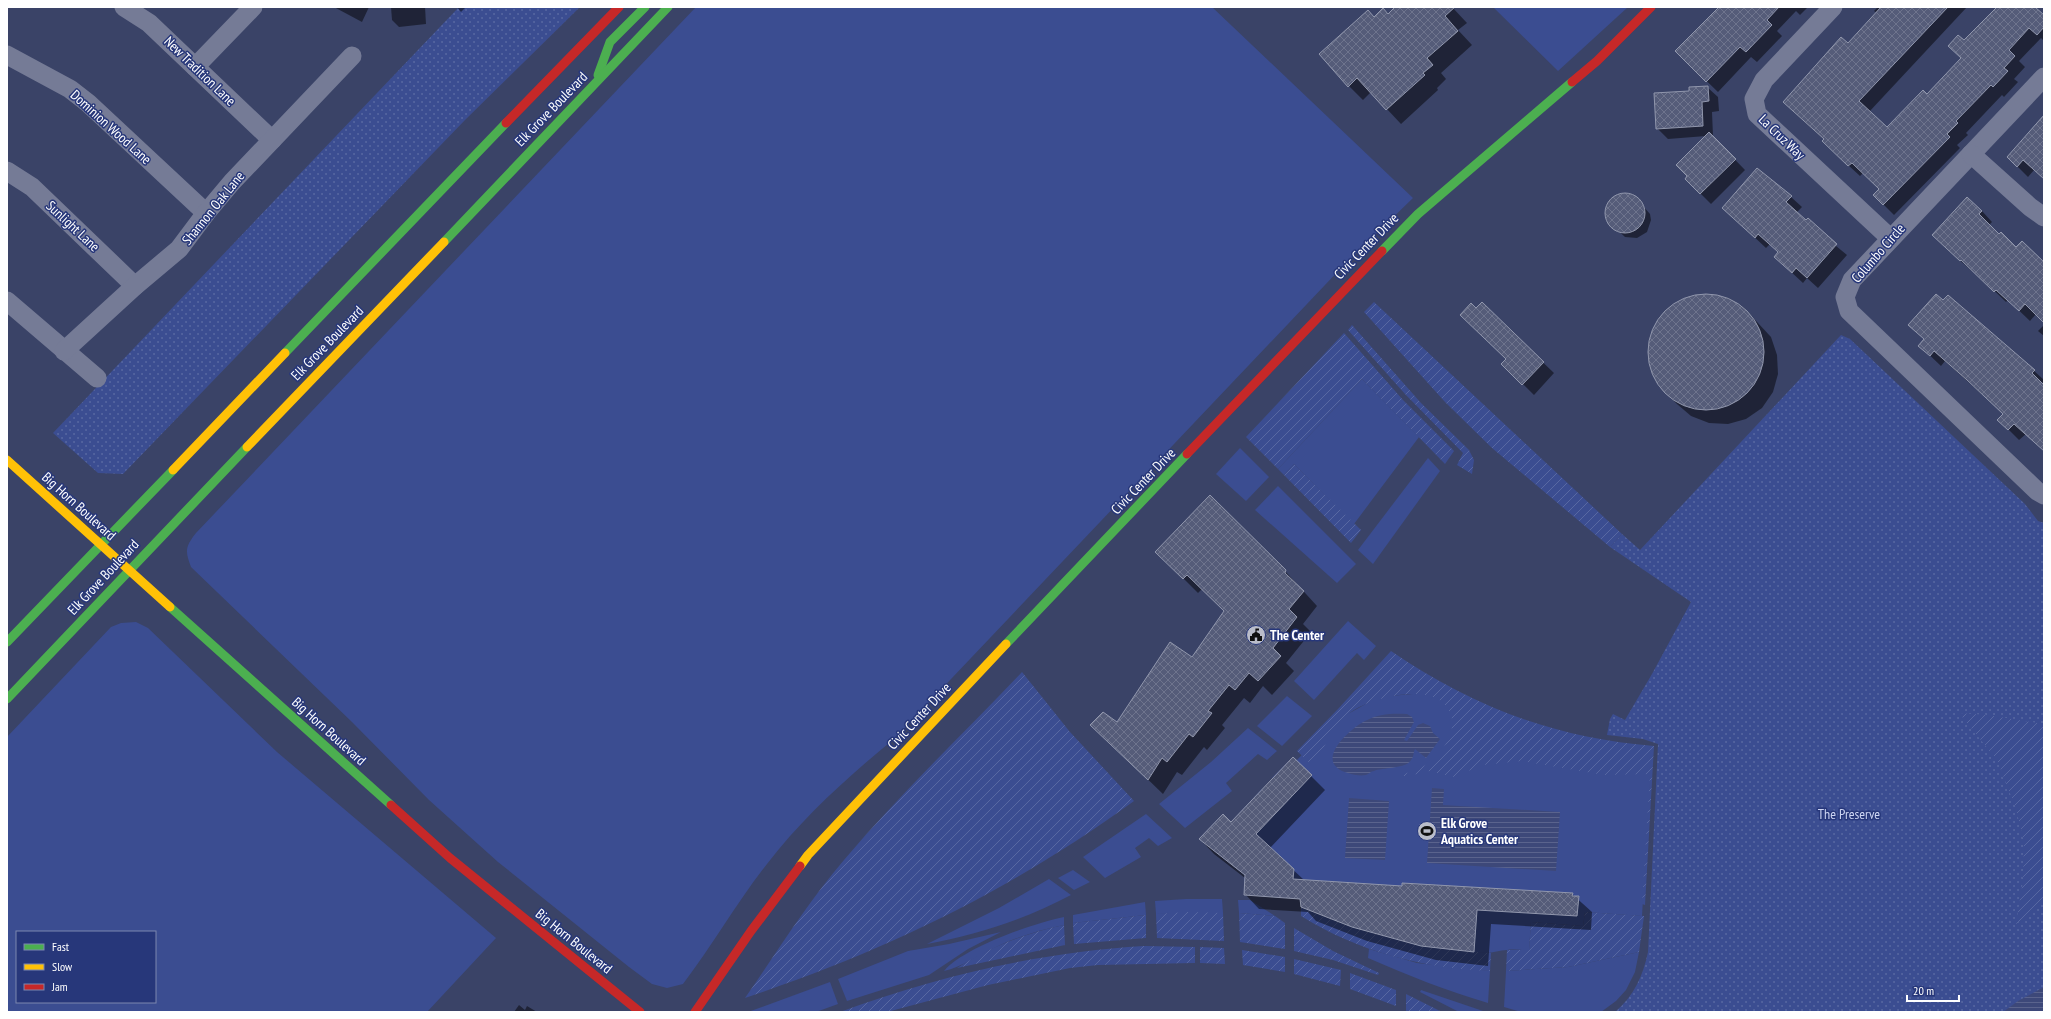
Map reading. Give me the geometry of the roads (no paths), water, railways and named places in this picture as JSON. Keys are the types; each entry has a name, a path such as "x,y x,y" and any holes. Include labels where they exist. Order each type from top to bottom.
{"main road":[{"name":"Elk Grove Boulevard","path":"7,642 102,545 496,132 619,7"},
{"path":"595,83 610,42 645,7"},
{"name":"Elk Grove Boulevard","path":"7,700 668,7"},
{"name":"Civic Center Drive","path":"695,1012 750,931 808,855 1018,631 1418,214 1494,147 1597,61 1651,7"},
{"name":"Big Horn Boulevard","path":"7,460 450,858 640,1012"}],"street":[{"name":"New Tradition Lane","path":"124,7 149,23 272,140"},
{"path":"195,67 253,7"},
{"name":"La Cruz Way","path":"1833,7 1764,80 1754,99 1757,114 1890,238"},
{"name":"Dominion Wood Lane","path":"7,55 70,89 88,103 206,213"},
{"name":"Shannon Oak Lane","path":"64,350 135,286 179,249 206,213 272,140 352,56"},
{"name":"Columbo Circle","path":"2044,77 1890,238 1852,280 1845,297 1849,311 2037,491 2044,495"},
{"path":"1971,154 2030,207 2044,217"},
{"name":"Sunlight Lane","path":"7,171 32,187 135,286"},
{"path":"7,301 97,378"}],"place":[{"name":"The Center","path":"1256,635"},
{"name":"Elk Grove Aquatics Center","path":"1427,831"}],"park label":[{"name":"The Preserve","path":"1849,814"}]}
